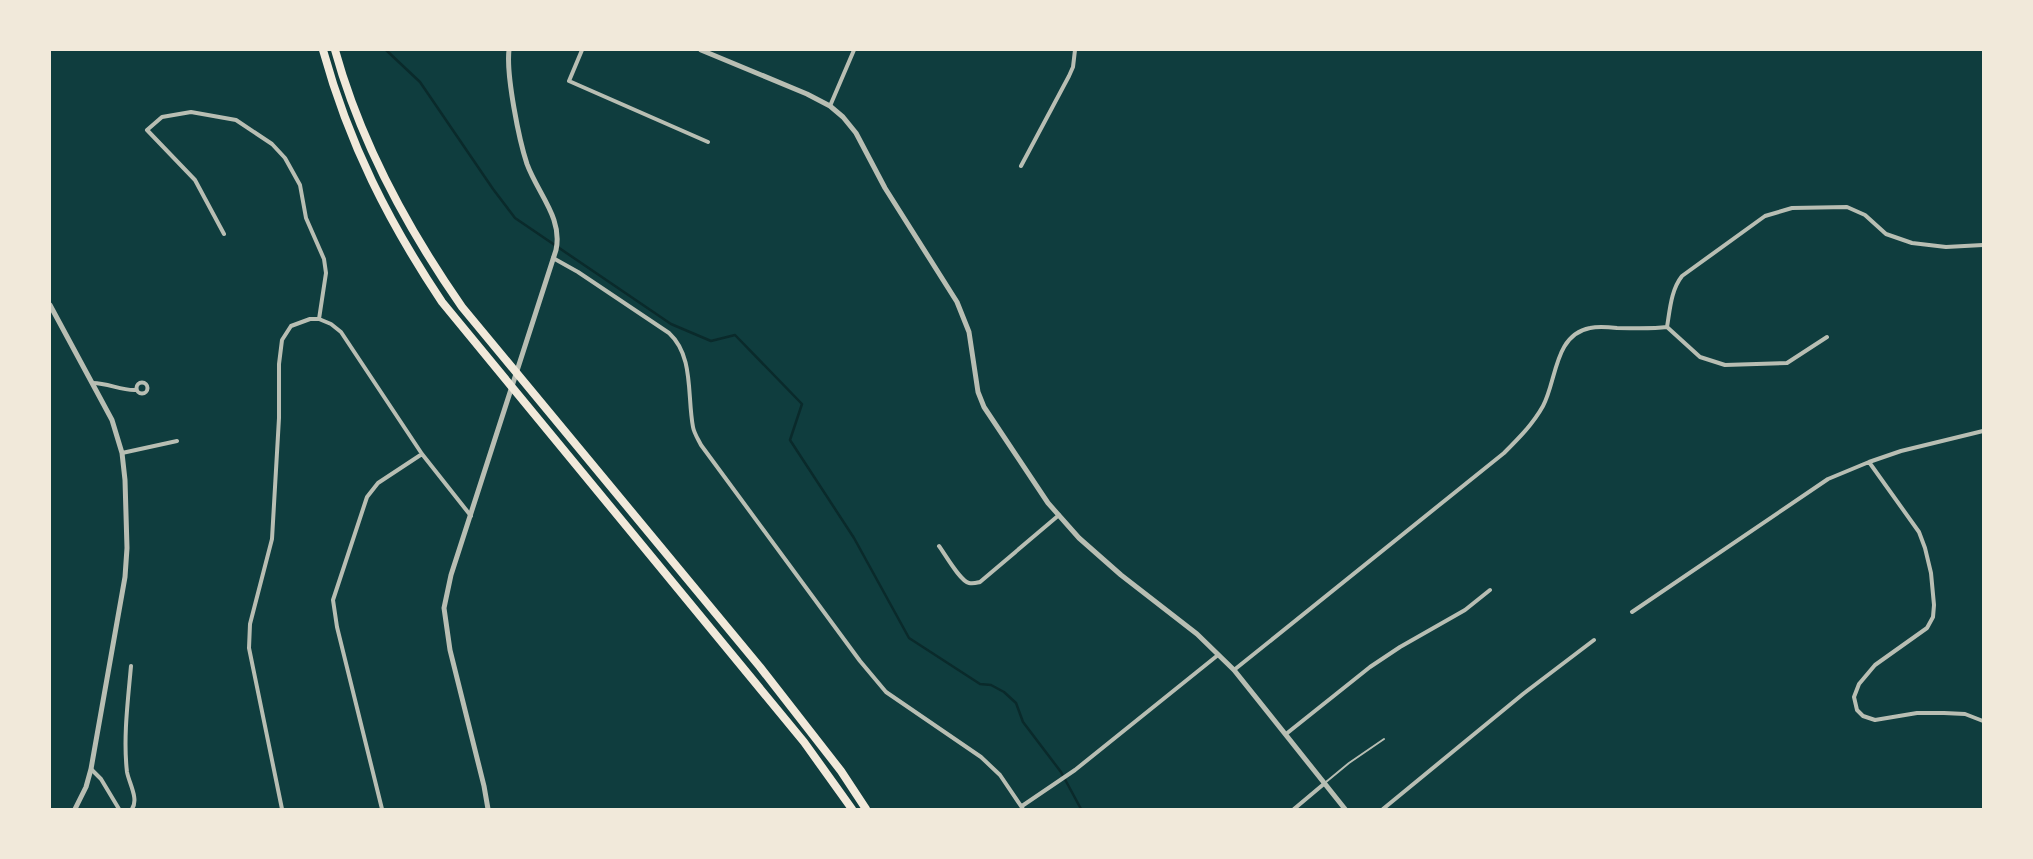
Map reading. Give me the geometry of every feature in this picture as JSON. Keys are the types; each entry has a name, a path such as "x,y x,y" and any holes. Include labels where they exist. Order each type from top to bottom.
{"highway":[{"path":"323,50 340,108 364,167 393,223 442,302 798,735 852,809"},
{"path":"335,50 356,114 392,194 441,277 462,307 519,378 760,667 841,771 866,809"}],"street":[{"path":"488,809 450,650 444,608 451,575 558,241 556,224 525,156 509,72 509,50"},
{"path":"582,50 569,81 708,142"},
{"path":"701,50 808,94 830,106 843,117 856,133 884,188 956,302 969,332 978,392 984,407 1048,503 1079,538 1121,575 1197,634 1234,670 1345,809"},
{"path":"830,106 854,50"},
{"path":"1021,166 1069,76 1073,67 1075,50"},
{"path":"224,234 195,180 147,130 162,117 192,112 236,120 272,144 285,158 300,185 306,218 324,259 326,273 319,319"},
{"path":"1667,327 1672,295 1676,283 1682,276 1765,216 1792,208 1848,207 1865,215 1886,234 1912,244 1946,247 1983,245"},
{"path":"553,258 578,272 676,340 684,356 693,428 701,445 860,661 886,692 981,756 1000,775 1022,808 1075,770 1218,655"},
{"path":"50,305 112,420 122,453 127,505 125,576 91,769 86,788 75,809"},
{"path":"282,809 249,648 250,624 272,539 279,364 282,340 291,326 310,319 319,319 331,324 341,332 422,454 471,516"},
{"path":"1234,670 1504,453 1533,423 1544,404 1562,350 1576,334 1588,328 1599,326 1667,327 1700,356 1727,365 1787,364 1827,338"},
{"path":"93,383 105,383 128,390 136,390"},
{"path":"1632,612 1731,547 1828,479 1901,451 1983,431"},
{"path":"122,453 177,441"},
{"path":"382,809 337,627 333,600 367,497 378,483 422,454"},
{"path":"1869,462 1919,532 1931,572 1934,605 1933,617 1927,628 1875,665 1859,684 1854,697 1857,710 1863,716 1875,720 1917,713 1944,713 1965,714 1983,721"},
{"path":"938,546 963,580 971,584 980,582 1059,515"},
{"path":"1286,734 1370,667 1400,647 1465,610 1490,590"},
{"path":"1383,809 1523,694 1594,640"},
{"path":"131,666 127,717 127,772 135,802 132,809"},
{"path":"91,769 101,779 119,809"},
{"path":"1294,809 1325,783"}],"lane":[{"path":"1325,783 1349,763 1384,739"}],"waterway":[{"path":"386,50 420,82 515,218 671,324 711,341 735,335 802,404 790,440 854,538 909,638 980,684 991,685 1004,692 1016,703 1023,722 1061,772 1081,809"}]}
